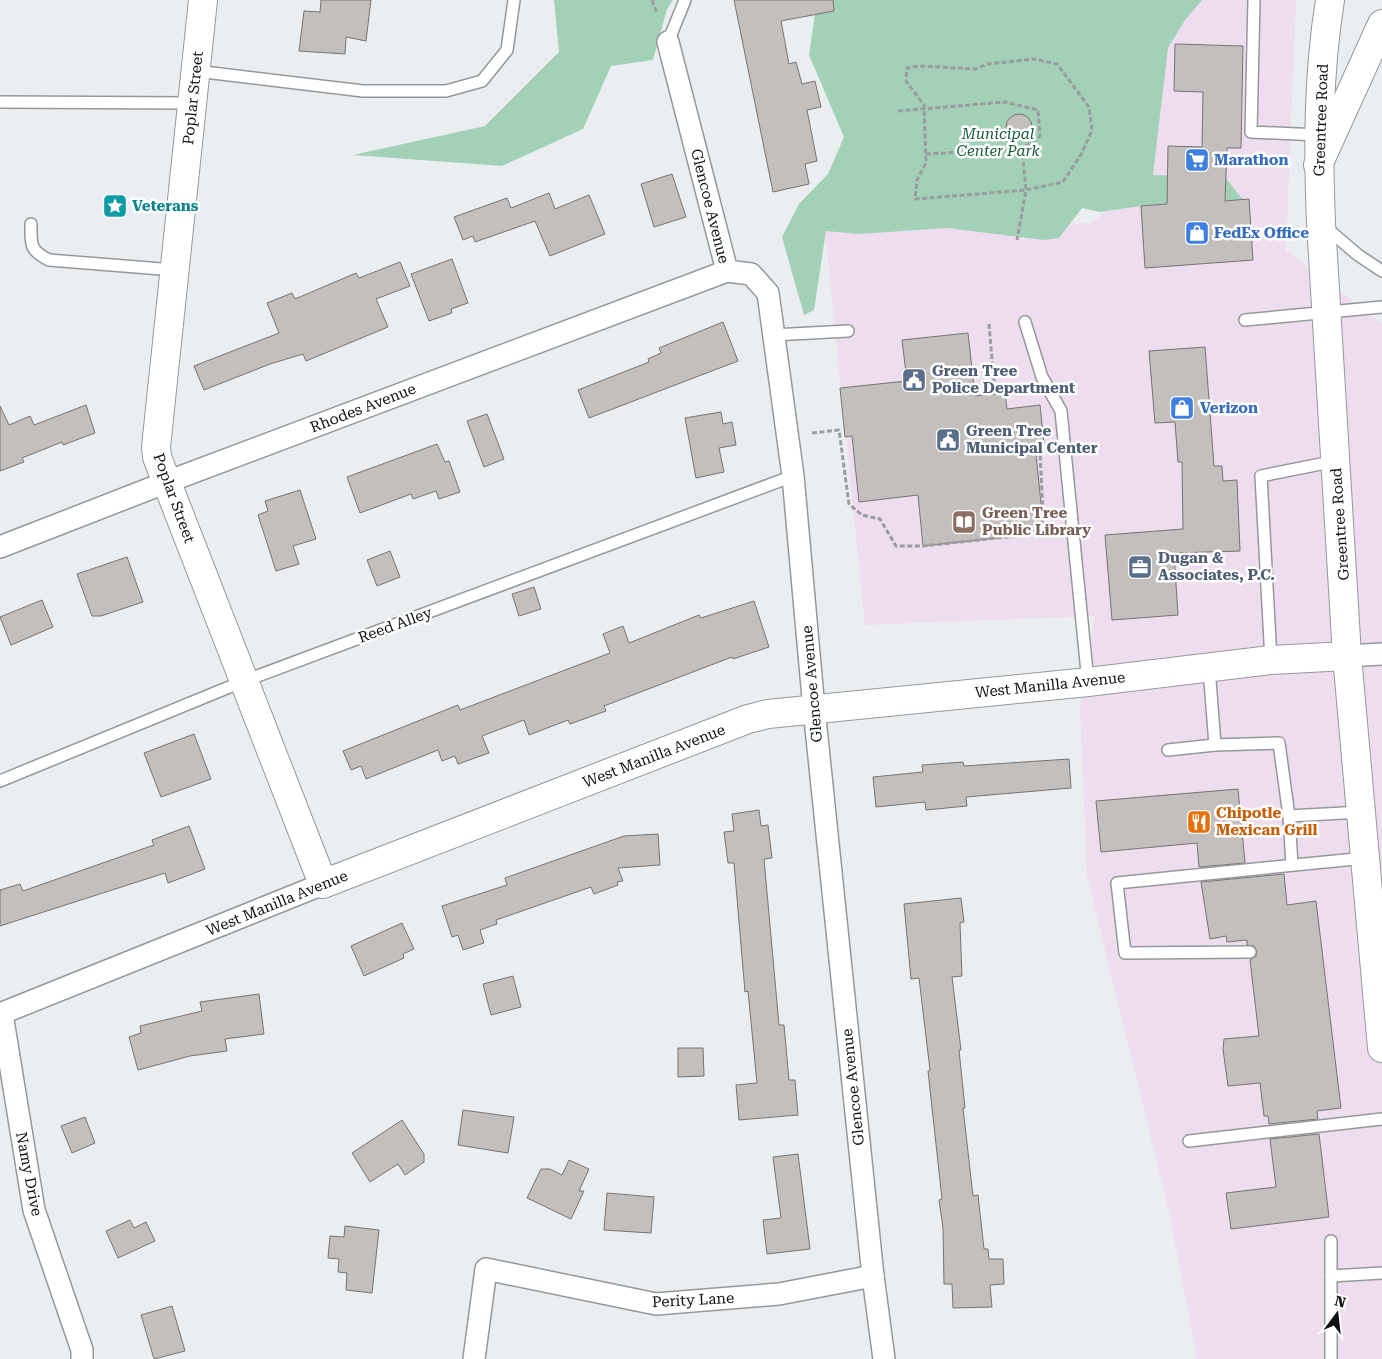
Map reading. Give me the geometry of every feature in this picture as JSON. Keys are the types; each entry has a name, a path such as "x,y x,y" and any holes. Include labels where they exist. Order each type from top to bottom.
{"main road":[{"name":"Poplar Street","path":"203,0 156,447 157,457 322,884"},
{"name":"Greentree Road","path":"1330,0 1323,56 1319,135 1320,223 1347,656 1365,858 1375,894 1382,1039"},
{"path":"1318,165 1382,24"},
{"name":"West Manilla Avenue","path":"322,884 748,719 768,714 1088,682 1271,660 1347,656"}],"street":[{"name":"Glencoe Avenue","path":"668,42 727,271 751,274 768,293 793,476 814,709 872,1276 884,1359"},
{"name":"Rhodes Avenue","path":"0,548 167,482 727,271"},
{"path":"1347,656 1382,654"},
{"name":"West Manilla Avenue","path":"1,1014 322,884"},
{"name":"Namy Drive","path":"1,1014 34,1210 82,1350 82,1359"},
{"name":"Perity Lane","path":"474,1359 486,1269 656,1304 779,1294 872,1276"}],"lane":[{"path":"196,71 362,91 446,91 482,81 507,50 514,0"},
{"path":"668,42 684,0"},
{"path":"1254,0 1251,132 1319,135"},
{"path":"0,102 192,103"},
{"path":"1320,223 1358,255 1382,270"},
{"path":"31,224 31,246 38,254 49,260 174,270"},
{"path":"1245,320 1382,307"},
{"path":"1025,322 1042,376 1060,411 1088,682"},
{"path":"773,335 848,331"},
{"path":"1271,660 1261,476 1336,461"},
{"name":"Reed Alley","path":"0,781 244,681 793,476"},
{"path":"1209,668 1215,746"},
{"path":"1168,750 1279,743 1289,816 1292,865"},
{"path":"1289,816 1361,812"},
{"path":"1250,952 1125,953 1117,883 1365,858"},
{"path":"1189,1141 1382,1119"},
{"path":"1331,1241 1331,1359"},
{"path":"1331,1276 1382,1273"}],"path":[{"path":"1034,59 1057,64 1089,107 1092,130 1082,153 1063,182 1026,190 915,199 918,180 926,163 924,108 906,81 906,68 920,66 975,68 988,64 1034,59"},
{"path":"898,110 1006,102 1038,110 1040,136 1022,149 926,154"},
{"path":"1017,240 1026,190 1022,149"},
{"path":"989,324 995,394"},
{"path":"787,436 839,430 849,504 862,515 880,519 896,546 923,546 1044,533 1040,453"}],"shaded area":[{"path":"1096,0 1296,0 1286,250 1382,323 1382,1359 1197,1359 1170,1216 1087,876 1080,708 1095,616 865,625 825,231 1091,223 1153,176"}],"green space":[{"path":"554,0 673,0 667,9 653,60 611,66 583,129 502,166 353,155 485,126 559,52"},
{"name":"Municipal Center Park","path":"817,0 1202,0 1185,20 1168,48 1153,175 1225,177 1243,200 1141,206 1100,212 1082,208 1059,238 1044,240 947,228 859,234 826,231 814,310 804,315 782,237 799,204 828,174 844,137 809,55"}],"building":[{"path":"321,0 371,0 366,41 346,37 345,54 299,51 304,11 320,12"},
{"path":"734,0 833,0 834,11 781,21 789,64 796,62 802,84 815,81 821,107 807,110 817,161 805,164 809,184 773,192"},
{"path":"1175,44 1243,46 1241,148 1227,148 1225,201 1249,199 1253,260 1145,268 1141,206 1167,204 1168,146 1202,147 1203,92 1174,91"},
{"path":"1019,114 1028,118 1032,127 1028,136 1019,140 1010,136 1006,127 1010,118"},
{"path":"672,174 686,217 654,227 641,184"},
{"path":"549,193 555,209 589,195 605,234 550,256 535,221 475,242 473,236 463,240 454,217 507,198 511,208"},
{"path":"452,259 468,303 451,309 452,313 429,321 411,274"},
{"path":"400,262 410,286 376,299 388,327 306,361 303,354 270,364 204,390 194,366 279,333 267,303 292,293 295,299 356,273 359,278"},
{"path":"723,322 738,361 589,418 578,390 649,362 648,359 661,353 659,348"},
{"name":"Green Tree Municipal Center","path":"968,333 975,396 1005,393 1007,409 1040,405 1044,443 1035,444 1044,533 923,546 918,495 859,502 852,436 845,437 840,388 907,381 902,340"},
{"path":"1205,347 1214,466 1222,466 1223,481 1237,480 1240,551 1174,553 1178,615 1112,620 1105,535 1183,529 1182,462 1178,462 1175,422 1155,423 1149,351"},
{"path":"86,405 95,433 63,445 62,442 22,458 24,462 0,471 0,406 9,425 30,416 34,425"},
{"path":"721,412 723,424 732,422 736,445 719,448 724,472 696,478 685,418"},
{"path":"487,414 504,459 484,467 467,421"},
{"path":"437,444 445,462 449,461 460,492 439,499 436,491 413,499 411,494 360,513 347,477"},
{"path":"300,490 316,539 293,546 299,564 276,571 258,515 268,511 265,501"},
{"path":"390,551 400,577 377,586 367,560"},
{"path":"127,557 143,602 101,616 92,616 77,574"},
{"path":"534,587 541,609 519,616 512,594"},
{"path":"42,600 53,627 11,645 0,617"},
{"path":"754,601 769,647 733,659 732,657 604,706 606,711 570,724 568,720 529,735 524,720 482,736 489,753 458,764 455,756 442,761 438,750 366,779 361,766 351,770 343,751 458,705 460,710 610,653 603,634 623,626 629,643 699,615 701,618"},
{"path":"194,734 211,779 161,797 144,753"},
{"path":"1069,759 1071,788 966,797 967,806 926,810 925,802 876,807 873,777 923,772 922,765 963,762 964,766"},
{"path":"1238,789 1245,863 1199,867 1197,843 1101,852 1096,801"},
{"path":"759,810 761,826 768,825 772,858 764,859 779,1025 784,1025 789,1080 795,1080 798,1115 739,1120 736,1085 757,1083 748,991 745,992 734,863 728,863 724,832 734,831 732,814"},
{"path":"189,826 205,869 168,883 165,873 0,926 0,890 20,884 23,891 154,845 152,840"},
{"path":"658,834 660,865 618,868 623,881 617,882 618,885 594,894 591,887 496,920 497,924 480,930 484,943 463,950 458,935 452,937 442,906 507,885 505,878 624,836"},
{"path":"1284,874 1287,905 1316,901 1341,1108 1317,1111 1318,1119 1269,1124 1268,1116 1264,1116 1260,1083 1228,1086 1223,1049 1224,1039 1259,1036 1250,960 1256,956 1257,951 1254,946 1247,945 1247,940 1227,942 1226,936 1210,939 1201,882"},
{"path":"961,898 964,922 960,923 962,976 952,977 961,1050 959,1050 965,1108 963,1108 973,1196 978,1195 984,1249 988,1249 989,1259 1003,1259 1004,1284 990,1285 992,1307 953,1308 952,1284 944,1284 943,1228 939,1200 942,1199 928,1071 930,1070 919,978 911,979 904,904"},
{"path":"402,923 414,949 403,954 404,958 364,976 351,946"},
{"path":"513,976 521,1007 491,1015 483,984"},
{"path":"259,994 264,1034 225,1039 227,1051 190,1056 138,1070 129,1037 141,1033 140,1026 202,1011 200,1002"},
{"path":"678,1048 703,1048 704,1076 678,1077"},
{"path":"463,1110 514,1117 508,1153 458,1145"},
{"path":"85,1117 95,1143 72,1153 61,1126"},
{"path":"402,1120 424,1154 424,1162 405,1175 398,1164 370,1182 352,1153"},
{"path":"1319,1134 1329,1217 1231,1229 1226,1193 1276,1187 1270,1139"},
{"path":"798,1154 810,1249 767,1254 763,1220 781,1218 773,1157"},
{"path":"569,1160 589,1169 579,1191 584,1191 571,1219 527,1198 541,1169 550,1169 562,1175"},
{"path":"607,1193 654,1197 651,1233 604,1230"},
{"path":"130,1220 134,1228 146,1222 155,1241 118,1258 106,1231"},
{"path":"345,1226 379,1230 372,1293 346,1290 347,1273 338,1272 339,1259 328,1258 330,1236 344,1237"},
{"path":"172,1306 185,1351 154,1359 141,1315"}],"place":[{"name":"Marathon","path":"1197,160"},
{"name":"Veterans","path":"115,206"},
{"name":"FedEx Office","path":"1197,233"},
{"name":"Green Tree Police Department","path":"914,380"},
{"name":"Verizon","path":"1182,408"},
{"name":"Green Tree Municipal Center","path":"948,440"},
{"name":"Green Tree Public Library","path":"964,522"},
{"name":"Dugan & Associates, P.C.","path":"1140,567"},
{"name":"Chipotle Mexican Grill","path":"1199,822"}]}
